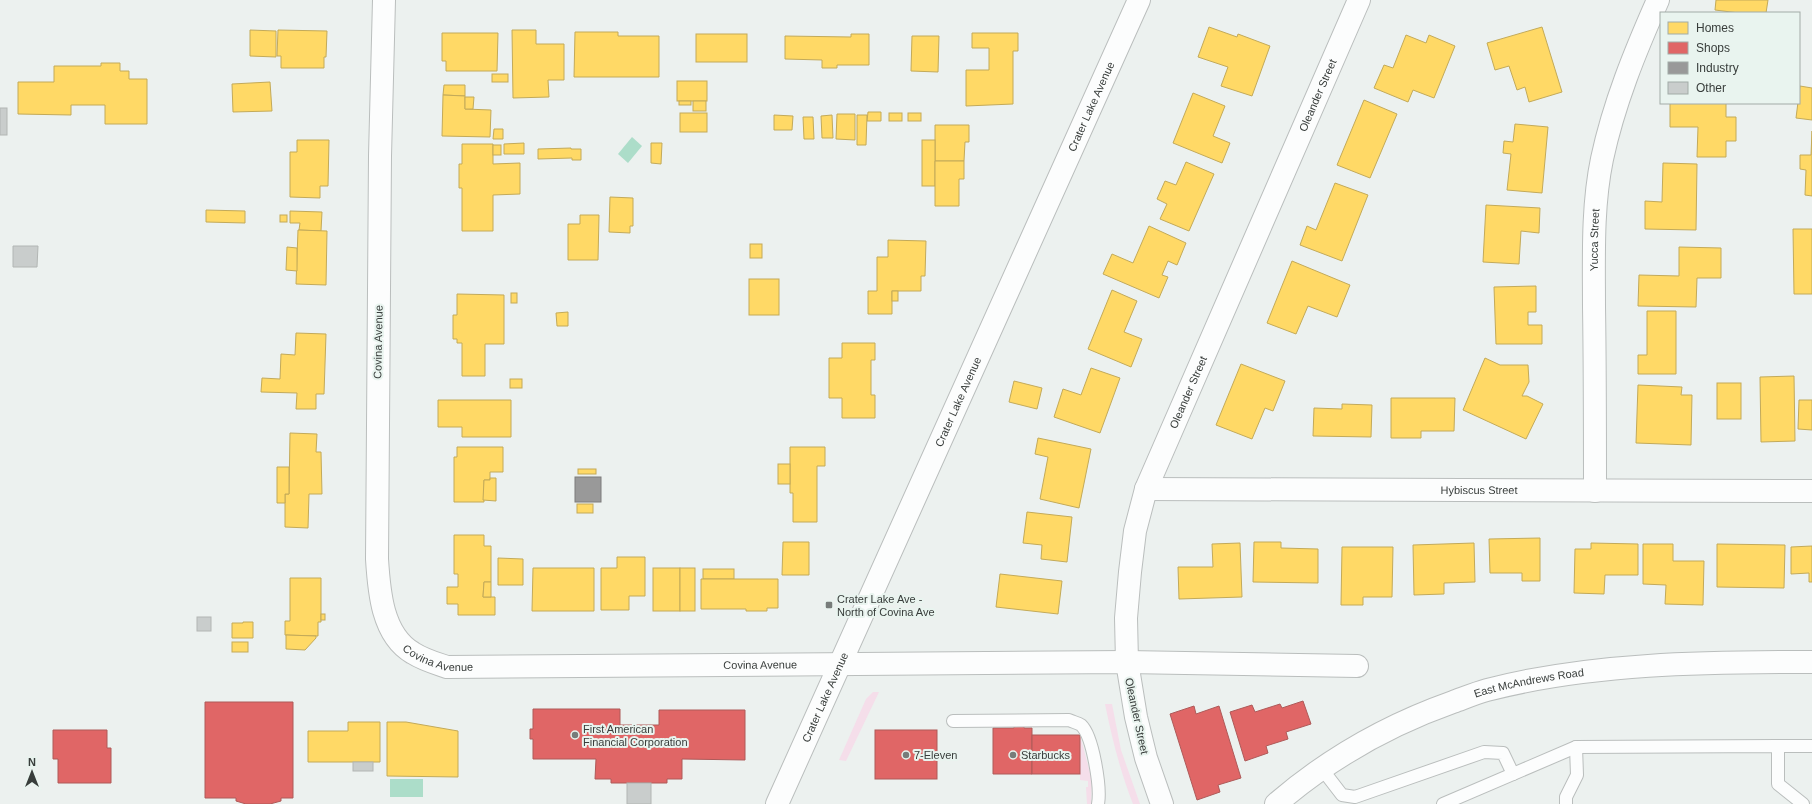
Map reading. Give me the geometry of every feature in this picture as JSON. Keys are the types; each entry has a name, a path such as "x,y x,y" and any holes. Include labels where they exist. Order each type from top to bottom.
{"street":[{"name":"Covina Avenue","path":"384,0 380,156 377,559 383,606 389,624 398,640 412,653 430,662 447,667 1126,662 1357,666"},
{"name":"Crater Lake Avenue","path":"777,804 1139,0"},
{"name":"Oleander Street","path":"1162,804 1146,758 1136,717 1126,662 1126,618 1135,531 1146,489 1359,0"},
{"name":"Yucca Street","path":"1595,491 1594,278 1596,198 1602,159 1616,105 1631,61 1658,0"},
{"name":"Hybiscus Street","path":"1146,489 1595,491 1812,490"},
{"name":"East McAndrews Road","path":"1276,804 1299,784 1380,733 1428,711 1486,690 1542,678 1596,671 1677,665 1812,662"}],"lane":[{"path":"953,721 1069,720 1081,725 1088,735 1099,782 1098,804"},
{"path":"1778,746 1778,784 1803,804"},
{"path":"1443,804 1576,747 1812,746"},
{"path":"1566,804 1566,797 1577,775 1576,747"},
{"path":"1322,769 1342,795 1355,797 1484,752 1503,753 1513,774"}],"shaded area":[{"path":"632,137 642,146 628,163 618,154"},
{"path":"873,692 879,692 846,761 839,760 866,699"},
{"path":"1105,704 1112,704 1121,750 1140,804 1133,804 1128,792 1110,729"},
{"path":"1080,735 1092,780 1091,804 1087,804 1086,787 1088,787 1088,781 1080,780"},
{"path":"390,779 423,779 423,797 390,797"}],"building: Homes":[{"path":"1716,0 1768,0 1766,12 1731,12 1715,10"},
{"path":"1209,27 1237,37 1238,34 1270,46 1252,96 1221,86 1228,67 1198,57"},
{"path":"1542,27 1562,92 1529,102 1525,87 1517,90 1509,66 1495,70 1487,43"},
{"path":"250,30 276,31 276,57 250,56"},
{"path":"278,30 327,31 324,68 281,68 281,56 277,56"},
{"path":"512,30 536,30 536,44 564,44 564,80 548,80 549,97 513,98"},
{"path":"575,32 618,32 618,36 659,36 659,77 574,77"},
{"path":"442,33 498,33 497,71 446,71 446,61 442,61"},
{"path":"972,33 1018,33 1018,51 1013,51 1013,104 966,106 966,70 989,70 989,48 972,48"},
{"path":"696,34 747,34 747,62 696,62"},
{"path":"851,34 869,34 869,65 837,65 837,68 822,68 822,60 785,59 785,36 851,37"},
{"path":"1406,35 1426,43 1429,35 1455,46 1434,98 1413,90 1408,102 1374,88 1384,65 1393,68"},
{"path":"912,36 939,36 938,72 911,71"},
{"path":"101,63 120,63 120,71 129,71 129,79 147,79 147,124 105,124 105,105 71,105 71,115 18,114 18,82 54,82 54,66 101,66"},
{"path":"492,74 508,74 508,82 492,82"},
{"path":"677,81 707,81 707,101 677,101"},
{"path":"270,82 272,111 233,112 232,84"},
{"path":"444,85 465,85 465,96 443,95"},
{"path":"1800,86 1812,88 1812,120 1796,118 1798,104 1800,104"},
{"path":"1193,93 1225,106 1213,136 1230,143 1222,163 1173,143"},
{"path":"443,95 465,96 465,109 491,110 490,137 442,136"},
{"path":"465,97 474,97 473,109 465,109"},
{"path":"1364,100 1397,114 1370,178 1337,165"},
{"path":"679,101 691,101 691,105 679,105"},
{"path":"693,101 706,101 706,111 693,111"},
{"path":"1670,104 1726,104 1726,117 1736,117 1736,141 1726,141 1726,157 1697,157 1698,127 1670,127"},
{"path":"868,112 881,112 881,121 867,121"},
{"path":"680,113 707,113 707,132 680,132"},
{"path":"889,113 902,113 902,121 889,121"},
{"path":"908,113 921,113 921,121 908,121"},
{"path":"837,114 855,114 855,140 836,139"},
{"path":"774,115 793,116 792,130 774,130"},
{"path":"832,115 833,138 822,138 821,116"},
{"path":"857,115 867,115 866,145 857,145"},
{"path":"803,117 813,117 814,139 804,139"},
{"path":"1515,124 1548,127 1542,193 1507,190 1511,154 1503,153 1504,141 1513,142"},
{"path":"935,125 969,125 969,142 965,142 964,161 935,161"},
{"path":"494,129 503,129 503,139 493,139"},
{"path":"1812,131 1812,196 1805,195 1806,170 1800,169 1800,155 1811,155"},
{"path":"297,140 329,140 328,186 320,186 320,198 290,197 290,152 297,152"},
{"path":"922,140 935,140 935,186 922,186"},
{"path":"524,143 524,154 504,154 504,144"},
{"path":"651,143 662,143 661,164 651,163"},
{"path":"462,144 493,144 493,164 520,163 520,194 493,195 493,231 462,231 462,188 459,188 459,164 462,164"},
{"path":"493,145 501,145 501,155 493,155"},
{"path":"538,149 581,149 581,160 572,160 572,158 538,159"},
{"path":"935,161 964,161 964,179 959,179 959,206 935,206"},
{"path":"1186,162 1214,174 1189,231 1160,219 1167,204 1157,199 1165,181 1176,185"},
{"path":"1663,163 1697,164 1696,230 1645,229 1645,201 1662,202"},
{"path":"1335,183 1368,195 1342,261 1300,245 1307,226 1316,230"},
{"path":"610,197 633,198 633,226 630,226 630,233 609,232"},
{"path":"1486,205 1540,208 1539,233 1521,231 1519,264 1483,262"},
{"path":"206,210 245,211 245,223 206,222"},
{"path":"290,211 322,212 321,231 299,230 300,223 290,223"},
{"path":"280,215 287,215 287,222 280,222"},
{"path":"580,215 599,215 598,260 568,260 568,224 580,224"},
{"path":"1149,226 1186,243 1177,265 1168,261 1162,275 1168,277 1159,298 1103,274 1112,254 1133,263"},
{"path":"1793,229 1812,229 1812,294 1794,294"},
{"path":"298,230 327,231 326,285 296,284"},
{"path":"888,240 926,241 925,276 921,276 921,291 892,291 892,314 868,314 868,291 877,291 877,257 888,257"},
{"path":"750,244 762,244 762,258 750,258"},
{"path":"287,247 297,248 297,271 286,270"},
{"path":"1679,247 1721,248 1721,278 1697,278 1696,307 1638,306 1639,275 1679,276"},
{"path":"1292,261 1350,285 1337,317 1308,306 1296,334 1267,323"},
{"path":"749,279 779,279 779,315 749,315"},
{"path":"1536,286 1536,312 1528,312 1528,325 1542,325 1542,344 1496,344 1494,287"},
{"path":"1112,290 1137,301 1124,332 1142,339 1131,367 1088,349"},
{"path":"892,291 898,291 898,301 892,301"},
{"path":"511,293 517,293 517,303 511,303"},
{"path":"457,294 504,295 504,344 485,344 485,376 462,376 462,343 457,343 457,339 453,339 453,315 457,315"},
{"path":"1647,311 1676,311 1676,374 1638,374 1638,355 1647,355"},
{"path":"568,312 568,326 557,326 556,313"},
{"path":"296,333 326,334 324,394 316,394 316,409 296,409 297,393 261,392 262,378 280,379 281,354 295,355"},
{"path":"842,343 875,343 875,360 871,360 871,395 875,395 875,418 842,418 842,398 829,398 829,358 842,358"},
{"path":"1485,358 1500,365 1528,365 1529,382 1522,396 1527,396 1543,404 1526,439 1463,410"},
{"path":"1241,364 1285,381 1273,411 1265,408 1252,439 1216,425"},
{"path":"1091,368 1120,378 1100,433 1054,417 1063,389 1081,395"},
{"path":"1794,376 1795,441 1761,442 1760,377"},
{"path":"510,379 522,379 522,388 510,388"},
{"path":"1014,381 1042,388 1037,409 1009,402"},
{"path":"1717,383 1741,383 1741,419 1717,419"},
{"path":"1638,385 1682,387 1681,395 1692,395 1691,445 1636,443"},
{"path":"1391,398 1455,398 1454,431 1421,431 1421,438 1391,438"},
{"path":"438,400 511,400 511,437 462,437 462,427 438,427"},
{"path":"1799,400 1812,400 1812,430 1798,429"},
{"path":"1342,404 1372,405 1371,437 1313,436 1314,408 1342,409"},
{"path":"290,433 317,434 316,452 321,452 322,494 309,494 308,528 285,527 285,494 289,494"},
{"path":"1038,438 1091,449 1079,508 1040,499 1048,457 1035,454"},
{"path":"457,447 503,447 503,472 490,472 490,480 484,480 484,502 454,502 454,457 457,457"},
{"path":"790,447 825,447 825,466 817,466 817,522 793,522 793,493 790,493"},
{"path":"778,464 790,464 790,484 778,484"},
{"path":"277,467 289,467 289,494 285,494 285,503 277,503"},
{"path":"578,469 596,469 596,474 578,474"},
{"path":"490,478 496,478 496,501 483,500 484,480 490,480"},
{"path":"577,504 593,504 593,513 577,513"},
{"path":"1027,512 1072,517 1067,562 1041,559 1042,545 1023,543"},
{"path":"454,535 484,535 484,546 491,546 491,582 484,582 483,597 495,597 495,615 458,615 458,604 447,604 447,587 458,587 458,574 454,574"},
{"path":"1540,538 1540,581 1522,581 1522,573 1490,573 1489,539"},
{"path":"783,542 809,542 809,575 782,575"},
{"path":"1254,542 1281,542 1281,548 1318,549 1318,583 1253,582"},
{"path":"1240,543 1242,597 1179,599 1178,567 1213,567 1212,544"},
{"path":"1474,543 1475,582 1444,583 1444,594 1414,595 1413,545"},
{"path":"1591,543 1638,544 1638,575 1605,575 1604,594 1574,593 1575,549 1591,549"},
{"path":"1643,544 1673,544 1673,561 1704,561 1703,605 1665,604 1666,585 1643,584"},
{"path":"1717,544 1785,545 1784,588 1717,587"},
{"path":"1812,546 1812,582 1809,582 1809,573 1791,574 1791,547"},
{"path":"1342,547 1393,547 1392,597 1363,597 1363,605 1341,605"},
{"path":"617,557 645,557 645,596 629,596 629,610 601,610 601,568 617,568"},
{"path":"498,558 523,559 523,585 498,585"},
{"path":"533,568 594,568 594,611 532,611"},
{"path":"653,568 680,568 680,611 653,611"},
{"path":"680,568 695,568 695,611 680,611"},
{"path":"703,569 734,569 734,579 703,579"},
{"path":"1000,574 1062,581 1058,614 996,607"},
{"path":"290,578 321,578 321,622 318,622 318,636 285,635 285,621 290,621"},
{"path":"701,579 778,579 778,608 767,608 767,611 746,611 746,609 701,609"},
{"path":"484,582 491,582 491,597 483,597"},
{"path":"321,614 325,614 325,620 321,620"},
{"path":"253,622 253,638 232,638 232,623"},
{"path":"286,635 316,636 316,638 305,650 286,649"},
{"path":"232,642 248,642 248,652 232,652"},
{"path":"348,722 380,722 380,762 308,762 308,731 348,731"},
{"path":"387,722 406,722 458,731 458,777 387,776"}],"building: Shops":[{"path":"1303,701 1311,724 1286,732 1288,739 1266,746 1268,753 1245,761 1230,712 1252,705 1255,712 1280,704 1282,708"},
{"path":"205,702 293,702 293,798 281,798 281,801 270,804 246,804 236,801 236,798 205,798"},
{"path":"1194,706 1196,714 1219,706 1241,778 1218,785 1220,792 1197,800 1170,714"},
{"path":"533,709 620,709 620,725 659,725 659,710 745,710 745,760 682,759 682,779 667,779 667,783 611,783 611,779 595,779 596,759 533,759 533,739 530,739 530,729 533,729"},
{"name":"Starbucks","path":"1014,725 1024,725 1024,728 1032,728 1032,774 993,774 993,728 1014,728"},
{"path":"53,730 107,730 107,748 111,748 111,783 58,783 58,759 53,759"},
{"path":"875,730 937,730 937,779 875,779"},
{"path":"1032,735 1080,735 1080,774 1032,774"}],"building: Industry":[{"path":"575,477 601,477 601,502 575,502"}],"building: Other":[{"path":"0,108 7,108 7,135 0,135"},
{"path":"13,246 38,246 37,267 13,267"},
{"path":"197,617 211,617 211,631 197,631"},
{"path":"353,762 373,762 373,771 353,771"},
{"path":"627,783 651,783 651,804 627,804"}],"place":[{"name":"Crater Lake Ave - North of Covina Ave","path":"829,605"},
{"name":"First American Financial Corporation","path":"575,735"},
{"name":"7-Eleven","path":"906,755"},
{"name":"Starbucks","path":"1013,755"}]}
